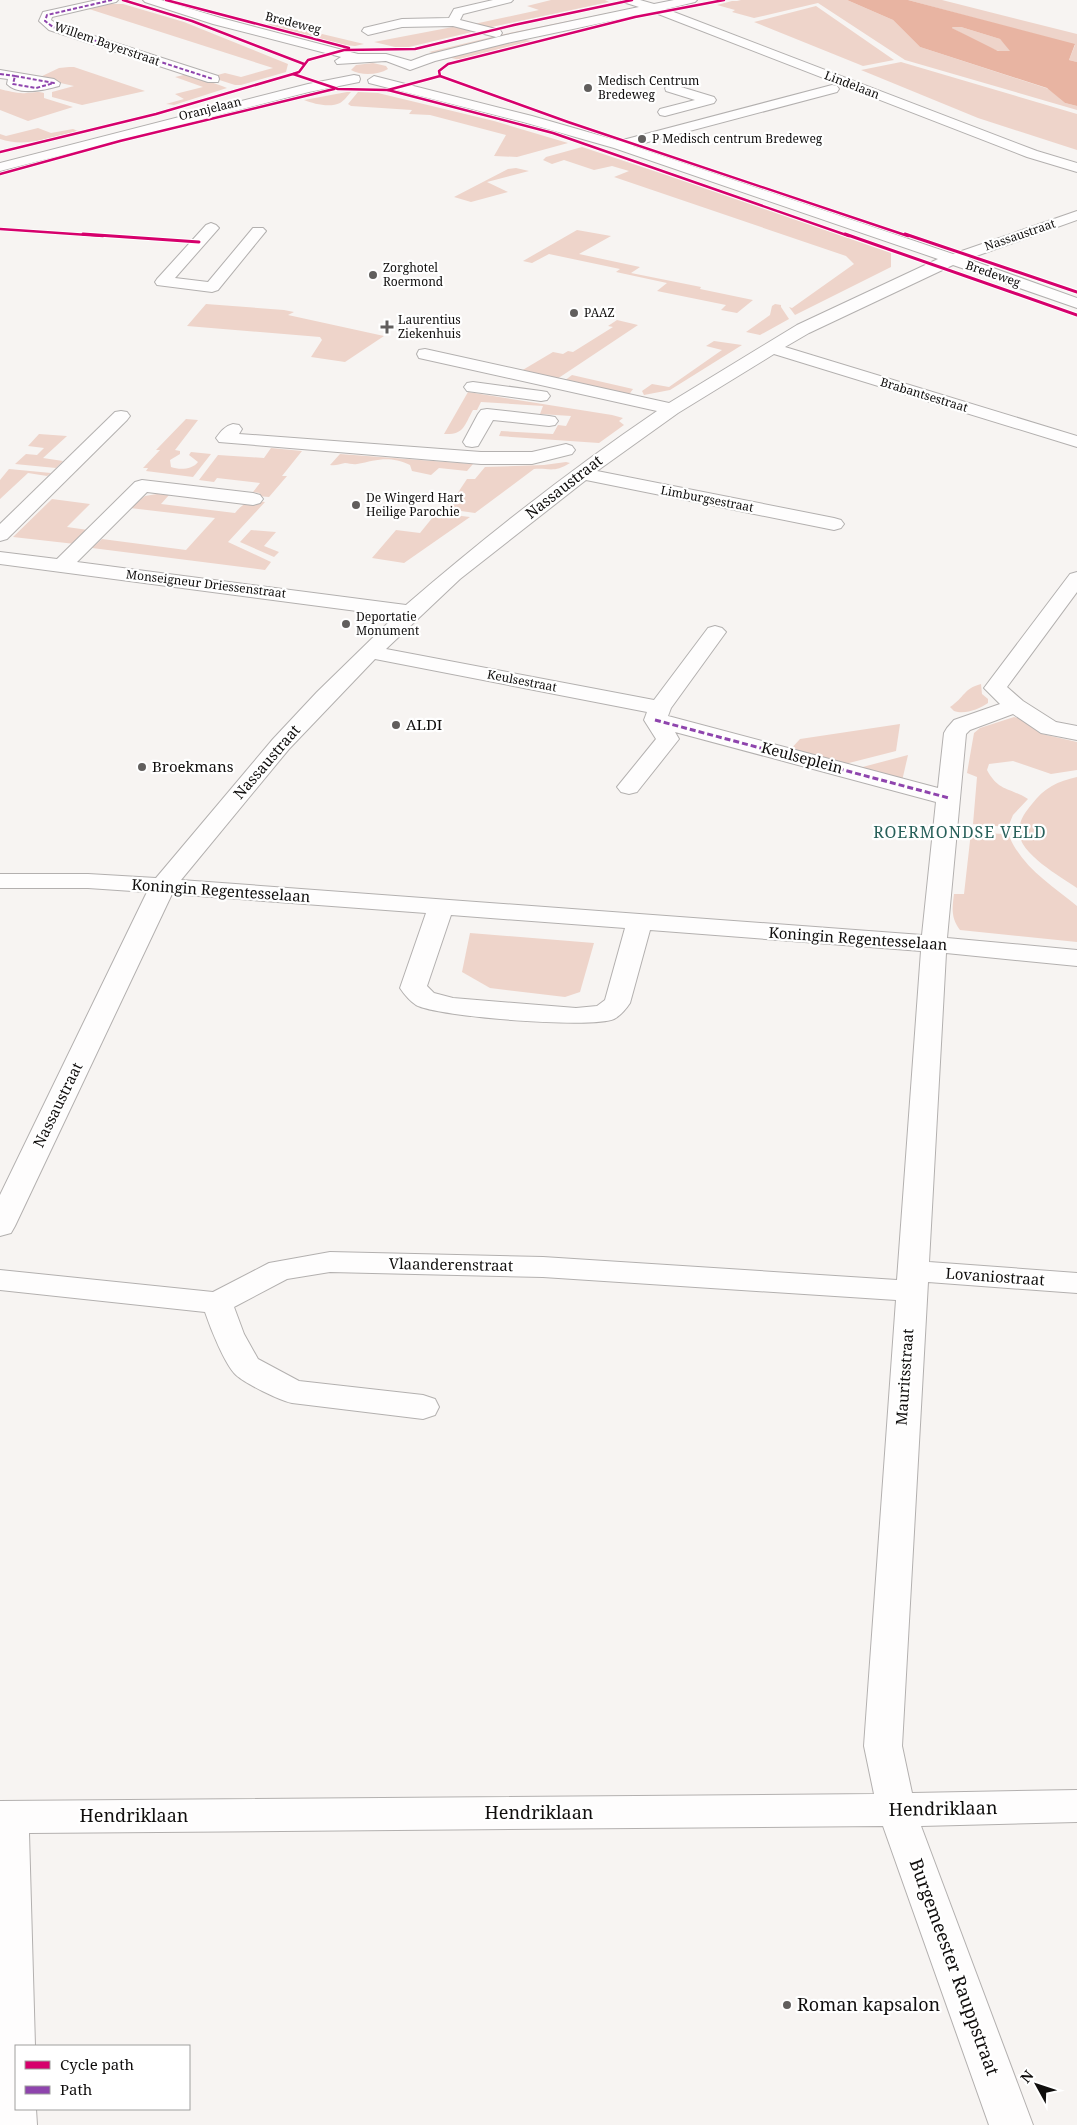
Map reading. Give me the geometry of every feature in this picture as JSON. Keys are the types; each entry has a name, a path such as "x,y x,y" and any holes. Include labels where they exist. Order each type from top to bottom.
{"street":[{"name":"Willem Bayerstraat","path":"112,0 47,15 45,21 53,27 213,79"},
{"name":"Bredeweg","path":"149,0 217,21 358,58"},
{"path":"453,22 458,12 507,0"},
{"name":"Lindelaan","path":"627,0 642,5 660,7 1007,144 1077,168"},
{"path":"354,79 374,80 396,77 431,58 506,39 690,0"},
{"path":"358,58 389,58 496,33 642,5"},
{"name":"Bredeweg","path":"217,21 248,36 330,67 337,76 354,79"},
{"path":"368,31 402,24 453,22 496,33"},
{"name":"Oranjelaan","path":"0,160 224,104 313,78 330,67 358,58"},
{"name":"Bredeweg","path":"389,58 399,60 426,81 758,191 1077,303"},
{"path":"0,74 14,76"},
{"name":"Oranjelaan","path":"0,167 316,86 354,79"},
{"name":"Bredeweg","path":"374,80 396,83 459,102 540,120"},
{"path":"665,112 709,100 671,88 682,83 720,94"},
{"path":"620,145 832,90"},
{"path":"737,100 762,108"},
{"path":"0,146 20,154"},
{"name":"Nassaustraat","path":"0,1226 163,886 281,744 325,697 411,612 453,575 580,473 665,414 771,348 803,329 849,306 952,259 1077,215"},
{"path":"211,228 163,282 212,287 258,231"},
{"name":"Brabantsestraat","path":"771,348 1077,442"},
{"path":"425,354 665,414"},
{"path":"473,387 665,414"},
{"path":"472,442 487,414 549,420"},
{"path":"0,535 121,416"},
{"path":"274,427 472,442 605,455"},
{"path":"233,429 225,438 480,458 532,458 566,450"},
{"name":"Limburgsestraat","path":"580,473 834,524"},
{"path":"62,566 142,486 253,499"},
{"name":"Monseigneur Driessenstraat","path":"0,558 411,612"},
{"path":"1077,578 995,688 1015,706 1049,728 1077,733"},
{"path":"629,787 668,739 658,714 715,632"},
{"name":"Keulsestraat","path":"371,652 658,714"},
{"path":"934,944 955,733 962,725 1015,706"},
{"name":"Keulseplein","path":"658,714 949,798"},
{"name":"Koningin Regentesselaan","path":"0,880 88,881 163,886 934,944 1077,958"},
{"path":"441,907 413,988 425,999 453,1006 566,1016 605,1013 617,1003 639,923"},
{"name":"Mauritsstraat","path":"896,1810 883,1746 911,1281 934,944"},
{"name":"Vlaanderenstraat","path":"217,1303 280,1270 330,1262 543,1267 911,1281"},
{"path":"0,1280 217,1303 228,1334 247,1367 292,1392 423,1407"},
{"name":"Lovaniostraat","path":"911,1281 1077,1283"},
{"name":"Hendriklaan","path":"4,1817 896,1810 1077,1806"},
{"name":"Burgemeester Rauppstraat","path":"896,1810 1011,2125"},
{"path":"4,1817 15,2125"}],"shaded area":[{"path":"551,0 605,0 609,2 487,28 474,24 539,10 527,6"},
{"path":"737,0 847,0 893,20 920,47 1049,89 1065,103 1077,106 1077,110 905,60 818,3 754,18 732,12 735,10 717,5 741,1"},
{"path":"847,0 908,0 1075,44 1069,60 1077,62 1077,106 1065,103 1047,88 920,47 893,20","holes":["961,27 1000,39 1010,51 998,51 952,28"]},
{"path":"908,0 942,0 1077,34 1077,62 1069,60 1075,45"},
{"path":"110,4 123,4 184,22 288,64 286,72 241,85 210,77 225,73 241,77 273,68 89,9"},
{"path":"816,6 894,60 863,66 754,22"},
{"path":"612,12 618,14 435,54 429,52 500,35"},
{"path":"276,23 364,44 355,46 343,45 266,25"},
{"path":"458,26 476,31 409,47 395,47 374,42"},
{"path":"953,27 961,27 1000,39 1011,51 998,51 990,48"},
{"path":"517,39 534,41 460,60 447,57"},
{"path":"901,62 1077,114 1077,150 978,118 861,70"},
{"path":"373,63 386,66 388,69 370,74 351,70 356,65"},
{"path":"74,67 145,91 82,105 52,97 52,92 74,86 38,78 59,68"},
{"path":"188,74 227,88 174,105 166,104 184,99 175,94 203,87 175,77"},
{"path":"0,89 20,93 44,93 44,98 73,107 28,121 0,110"},
{"path":"351,92 343,101 332,105 322,105 304,100"},
{"path":"358,92 378,93 494,121 568,143 517,157 494,156 506,135 430,115 409,114 412,110 351,106 348,104"},
{"path":"38,128 51,133 73,129 78,131 29,142 0,139 0,134 6,136"},
{"path":"582,147 891,253 891,267 795,315 789,307 792,308 854,264 846,256 614,177 629,171 612,166 594,170 564,160 552,164 543,160 546,157"},
{"path":"516,168 529,171 487,182 508,192 471,202 454,197 508,169"},
{"path":"577,230 611,236 579,254 640,267 631,273 753,300 737,313 721,310 726,305 657,291 667,283 616,272 620,269 549,254 532,263 523,261"},
{"path":"206,304 284,310 294,312 288,315 384,336 345,362 311,357 322,340 320,337 187,326"},
{"path":"775,304 781,305 789,319 760,335 746,332 770,315 772,306"},
{"path":"617,320 638,325 557,379 521,371 553,352 563,354 568,351 573,352 613,327 608,326"},
{"path":"714,341 742,345 670,390 644,395 642,391 652,384 669,387 722,350 706,346"},
{"path":"572,375 633,389 628,396 564,381"},
{"path":"468,392 612,415 623,418 619,421 624,425 599,443 499,436 501,431 553,434 558,425 566,426 571,416 540,414 543,406 481,402 477,410 473,410 460,431 444,434"},
{"path":"186,419 198,420 175,450 180,451 180,454 170,460 171,467 185,469 195,465 198,462 189,455 191,452 211,454 193,477 146,471 148,468 143,468 160,450 156,450"},
{"path":"39,434 67,436 43,458 63,461 56,468 15,464 26,454 37,455 44,448 28,446"},
{"path":"271,448 302,451 282,476 287,476 269,497 257,496 260,493 253,492 260,483 217,478 214,482 199,480 218,455 264,458"},
{"path":"340,454 473,464 467,471 439,468 431,475 412,471 410,465 389,459 356,464 330,465"},
{"path":"570,463 556,469 534,469 475,513 447,509 467,479 475,479 485,467 544,465"},
{"path":"9,469 51,473 47,476 28,473 0,499 0,480"},
{"path":"169,495 161,504 235,513 248,503 256,501 265,502 228,542 271,562 265,570 92,548 102,539 186,550 215,518 130,508 145,496"},
{"path":"52,499 90,504 67,527 88,530 75,544 13,537"},
{"path":"445,514 470,517 404,563 372,558 396,530 420,533 433,517 442,518"},
{"path":"251,530 276,532 264,546 279,552 274,557 240,542"},
{"path":"981,684 982,694 988,699 988,703 967,712 954,711 950,707 967,691"},
{"path":"1014,717 1022,719 1042,734 1077,742 1077,770 1051,774 1013,761 989,764 987,770 1000,786 1028,799 1013,815 1008,827 973,824 977,777 967,773 974,733 980,728"},
{"path":"900,724 896,751 841,765 789,751 800,739"},
{"path":"908,755 902,781 855,769"},
{"path":"1077,777 1077,888 1051,871 1033,856 1025,848 1019,831 1023,816 1041,794 1058,783"},
{"path":"971,832 1009,836 1021,857 1029,866 1047,883 1077,906 1077,942 960,930 954,917 953,899 954,894 964,894"},
{"path":"470,933 594,943 580,992 565,997 490,988 462,972"}],"marked path":[{"path":"112,0 47,15 45,21 53,27 213,79"},
{"path":"0,74 54,83 36,88 13,84 15,76"},
{"path":"655,720 949,798"}],"cycle path":[{"path":"123,0 192,21 304,64"},
{"path":"166,0 349,48"},
{"path":"0,152 156,114 293,74 299,72 308,60 344,50 415,49 514,25 632,0"},
{"path":"293,74 338,89 388,90 440,76 439,71 448,64 635,17 724,0"},
{"path":"440,76 568,122 1077,292"},
{"path":"0,174 120,141 334,89"},
{"path":"388,90 553,133 1077,315"},
{"path":"0,229 199,242"}],"place":[{"name":"Medisch Centrum Bredeweg","path":"588,88"},
{"name":"P Medisch centrum Bredeweg","path":"642,139"},
{"name":"Zorghotel Roermond","path":"373,275"},
{"name":"PAAZ","path":"574,313"},
{"name":"Laurentius Ziekenhuis","path":"387,327"},
{"name":"De Wingerd Hart Heilige Parochie","path":"356,505"},
{"name":"Deportatie Monument","path":"346,624"},
{"name":"ALDI","path":"396,725"},
{"name":"Broekmans","path":"142,767"},
{"name":"Roman kapsalon","path":"787,2005"}],"district":[{"name":"ROERMONDSE VELD","path":"960,832"}]}
